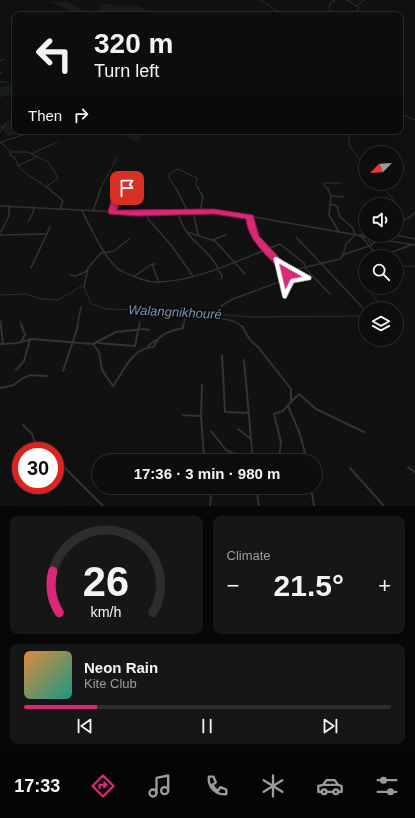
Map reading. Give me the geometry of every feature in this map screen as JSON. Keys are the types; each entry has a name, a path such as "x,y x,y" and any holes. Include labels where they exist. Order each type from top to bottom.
{"street":[{"path":"331,12 329,7 331,2 335,0"},
{"path":"347,0 357,6"},
{"path":"355,12 359,8 357,6 364,0"},
{"path":"0,61 4,59"},
{"path":"0,82 7,82"},
{"path":"403,116 415,120"},
{"path":"0,132 6,123 12,119"},
{"path":"0,142 25,134"},
{"path":"0,142 11,152 10,155 15,158 17,166 63,201 60,209"},
{"path":"31,154 57,142"},
{"path":"11,152 28,152 48,162 58,178 46,187"},
{"path":"17,166 37,157"},
{"path":"93,211 98,193 117,158"},
{"path":"188,212 182,198 169,178 170,173 178,169 197,178 196,185 203,197 200,211"},
{"path":"339,232 330,215 331,196 329,189 325,187 324,183 341,183"},
{"path":"112,212 116,197 127,188"},
{"path":"331,196 344,197"},
{"path":"330,204 337,206 340,217 353,228 356,235"},
{"path":"0,206 146,213 193,211 225,212 359,236"},
{"path":"9,206 11,210 10,216 0,234 46,234"},
{"path":"28,222 33,213 34,207"},
{"path":"82,211 106,254 119,270 152,282 159,283 193,276 281,244 304,264 330,294"},
{"path":"193,211 198,235"},
{"path":"178,212 179,221 187,232 215,262 222,274 222,278"},
{"path":"403,220 415,212"},
{"path":"146,213 146,218 180,255 193,276"},
{"path":"250,217 251,226 255,237 287,271 287,274"},
{"path":"31,268 50,227"},
{"path":"187,232 215,241 245,274"},
{"path":"221,306 234,299 282,281 287,274 298,269 340,259 343,256 343,250 347,241 356,235"},
{"path":"211,240 226,236"},
{"path":"403,236 415,239"},
{"path":"296,237 359,303"},
{"path":"70,276 76,276 87,271 100,255 114,251 129,239"},
{"path":"365,242 372,250"},
{"path":"342,255 372,245 376,242"},
{"path":"394,242 415,245"},
{"path":"398,250 412,245"},
{"path":"135,276 152,264 155,264"},
{"path":"152,264 159,283"},
{"path":"84,287 87,278 87,271"},
{"path":"63,371 78,325 81,307"},
{"path":"147,347 167,332 183,328 185,318 227,319 241,325 250,340 258,347 290,386 291,402"},
{"path":"1,321 1,330 4,339 1,344"},
{"path":"20,322 24,335 21,342"},
{"path":"96,343 105,345 135,346 140,322"},
{"path":"1,344 21,342 30,339 93,344 116,332 149,330"},
{"path":"16,370 24,361 30,339"},
{"path":"93,344 99,352 102,370 113,386 120,379 133,355 142,348 154,347 156,340"},
{"path":"222,355 225,412 248,413"},
{"path":"244,360 252,454"},
{"path":"0,388 14,385 23,378 32,375 47,376"},
{"path":"202,385 201,416 204,454"},
{"path":"281,454 280,438 274,414 283,411 299,394 316,409 364,432"},
{"path":"288,406 300,434 305,454"},
{"path":"183,415 201,416"},
{"path":"23,425 32,434 36,442"},
{"path":"238,429 251,439"},
{"path":"211,431 226,450 234,454"},
{"path":"64,467 102,506"},
{"path":"408,467 415,472"},
{"path":"350,468 384,506"},
{"path":"210,494 210,506"},
{"path":"257,494 259,506"},
{"path":"313,494 314,506"}],"shaded area":[{"path":"66,1 86,12 75,12 50,2"},
{"path":"101,4 139,6 150,12 98,12"},
{"path":"12,84 12,94 0,98 0,87"},
{"path":"12,123 12,134 25,134 8,136 0,125"},
{"path":"123,134 141,134 138,144"}],"waterway":[{"path":"260,0 279,12"},
{"path":"348,134 350,147 359,158"},
{"path":"386,190 392,198"},
{"name":"Walangnikhouré","path":"403,267 415,266"},
{"name":"Walangnikhouré","path":"0,295 26,294 41,299 58,300 82,286 84,287 91,304 107,309 172,311 252,317 359,316"},
{"name":"Walangnikhouré","path":"373,294 377,302"}],"route":[{"path":"127,188 122,194 117,195 112,212 225,212 250,217 251,226 255,237 287,271 287,274"}]}
